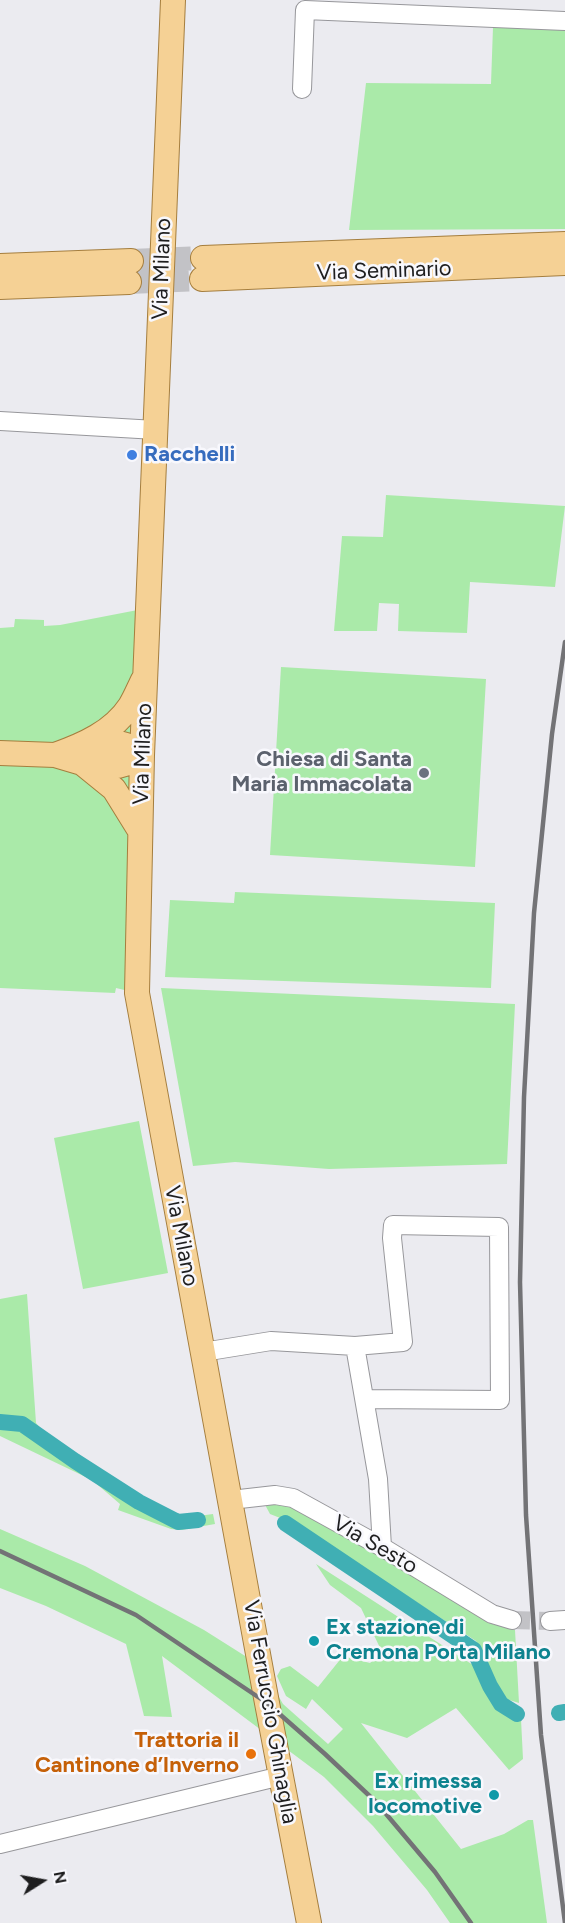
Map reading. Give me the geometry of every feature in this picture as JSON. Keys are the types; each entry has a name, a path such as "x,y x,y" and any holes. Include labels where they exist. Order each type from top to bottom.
{"main road":[{"name":"Via Milano","path":"173,0 142,755 137,993 231,1500"},
{"name":"Via Seminario","path":"565,244 202,268 565,263"},
{"path":"0,266 130,271 0,287"},
{"path":"83,754 118,721 131,705 146,673"},
{"path":"0,753 83,754 118,766 132,762 142,755"},
{"path":"83,754 114,789 140,832"},
{"name":"Via Ferruccio Ghinaglia","path":"231,1500 309,1923"}],"street":[{"path":"302,89 305,10 314,5 429,8 565,21"},
{"path":"0,421 156,430"},
{"path":"203,1352 270,1341 355,1346 403,1342 392,1239 393,1225 499,1227 500,1400 365,1399"},
{"path":"355,1346 378,1479 382,1547"},
{"name":"Via Sesto","path":"231,1500 275,1495 293,1498 382,1547 492,1614 512,1620"},
{"path":"0,1844 281,1776"}],"green space":[{"path":"493,27 565,30 565,229 349,230 366,83 491,84"},
{"path":"386,495 565,506 555,587 470,582 467,633 398,631 399,604 379,603 377,631 334,631 342,536 383,537"},
{"path":"148,608 137,993 116,988 115,993 0,988 0,628 14,627 15,619 44,620 44,626 60,625"},
{"path":"281,667 486,679 475,867 270,855"},
{"path":"235,892 495,903 491,988 165,977 170,900 234,903"},
{"path":"161,988 515,1004 507,1164 329,1169 235,1162 193,1166"},
{"path":"139,1121 168,1273 83,1289 54,1138"},
{"path":"27,1294 36,1423 51,1440 176,1519 213,1514 215,1524 181,1530 171,1529 118,1510 120,1504 92,1480 0,1436 0,1299"},
{"path":"263,1501 293,1504 377,1552 489,1623 515,1630 519,1703 503,1698 476,1641 298,1525 270,1514"},
{"path":"0,1529 85,1566 204,1630 261,1666 283,1704 328,1744 343,1729 312,1699 306,1709 286,1696 277,1676 281,1669 290,1666 318,1687 343,1656 370,1663 382,1652 361,1608 330,1585 316,1564 473,1665 494,1707 521,1719 523,1759 509,1770 456,1708 407,1738 361,1723 461,1849 504,1834 528,1820 533,1820 547,1923 450,1923 427,1890 373,1826 324,1777 162,1656 172,1717 144,1716 126,1644 46,1606 0,1588"}],"waterway":[{"path":"0,1422 22,1424 139,1502 178,1522 198,1520"},
{"path":"285,1523 474,1650 501,1704 517,1714"},
{"path":"559,1713 565,1712"}],"tunnel":[{"path":"131,261 203,258"},
{"path":"129,282 202,279"},
{"path":"512,1620 550,1621"}],"railway":[{"path":"565,642 552,734 534,913 524,1097 520,1282 526,1515 541,1735 565,1923"},
{"path":"0,1551 136,1615 267,1703 376,1802 435,1872 471,1923"}],"place":[{"name":"Racchelli","path":"132,455"},
{"name":"Chiesa di Santa Maria Immacolata","path":"424,773"},
{"name":"Ex stazione di Cremona Porta Milano","path":"314,1641"},
{"name":"Trattoria il Cantinone d’Inverno","path":"251,1754"},
{"name":"Ex rimessa locomotive","path":"494,1795"}]}
